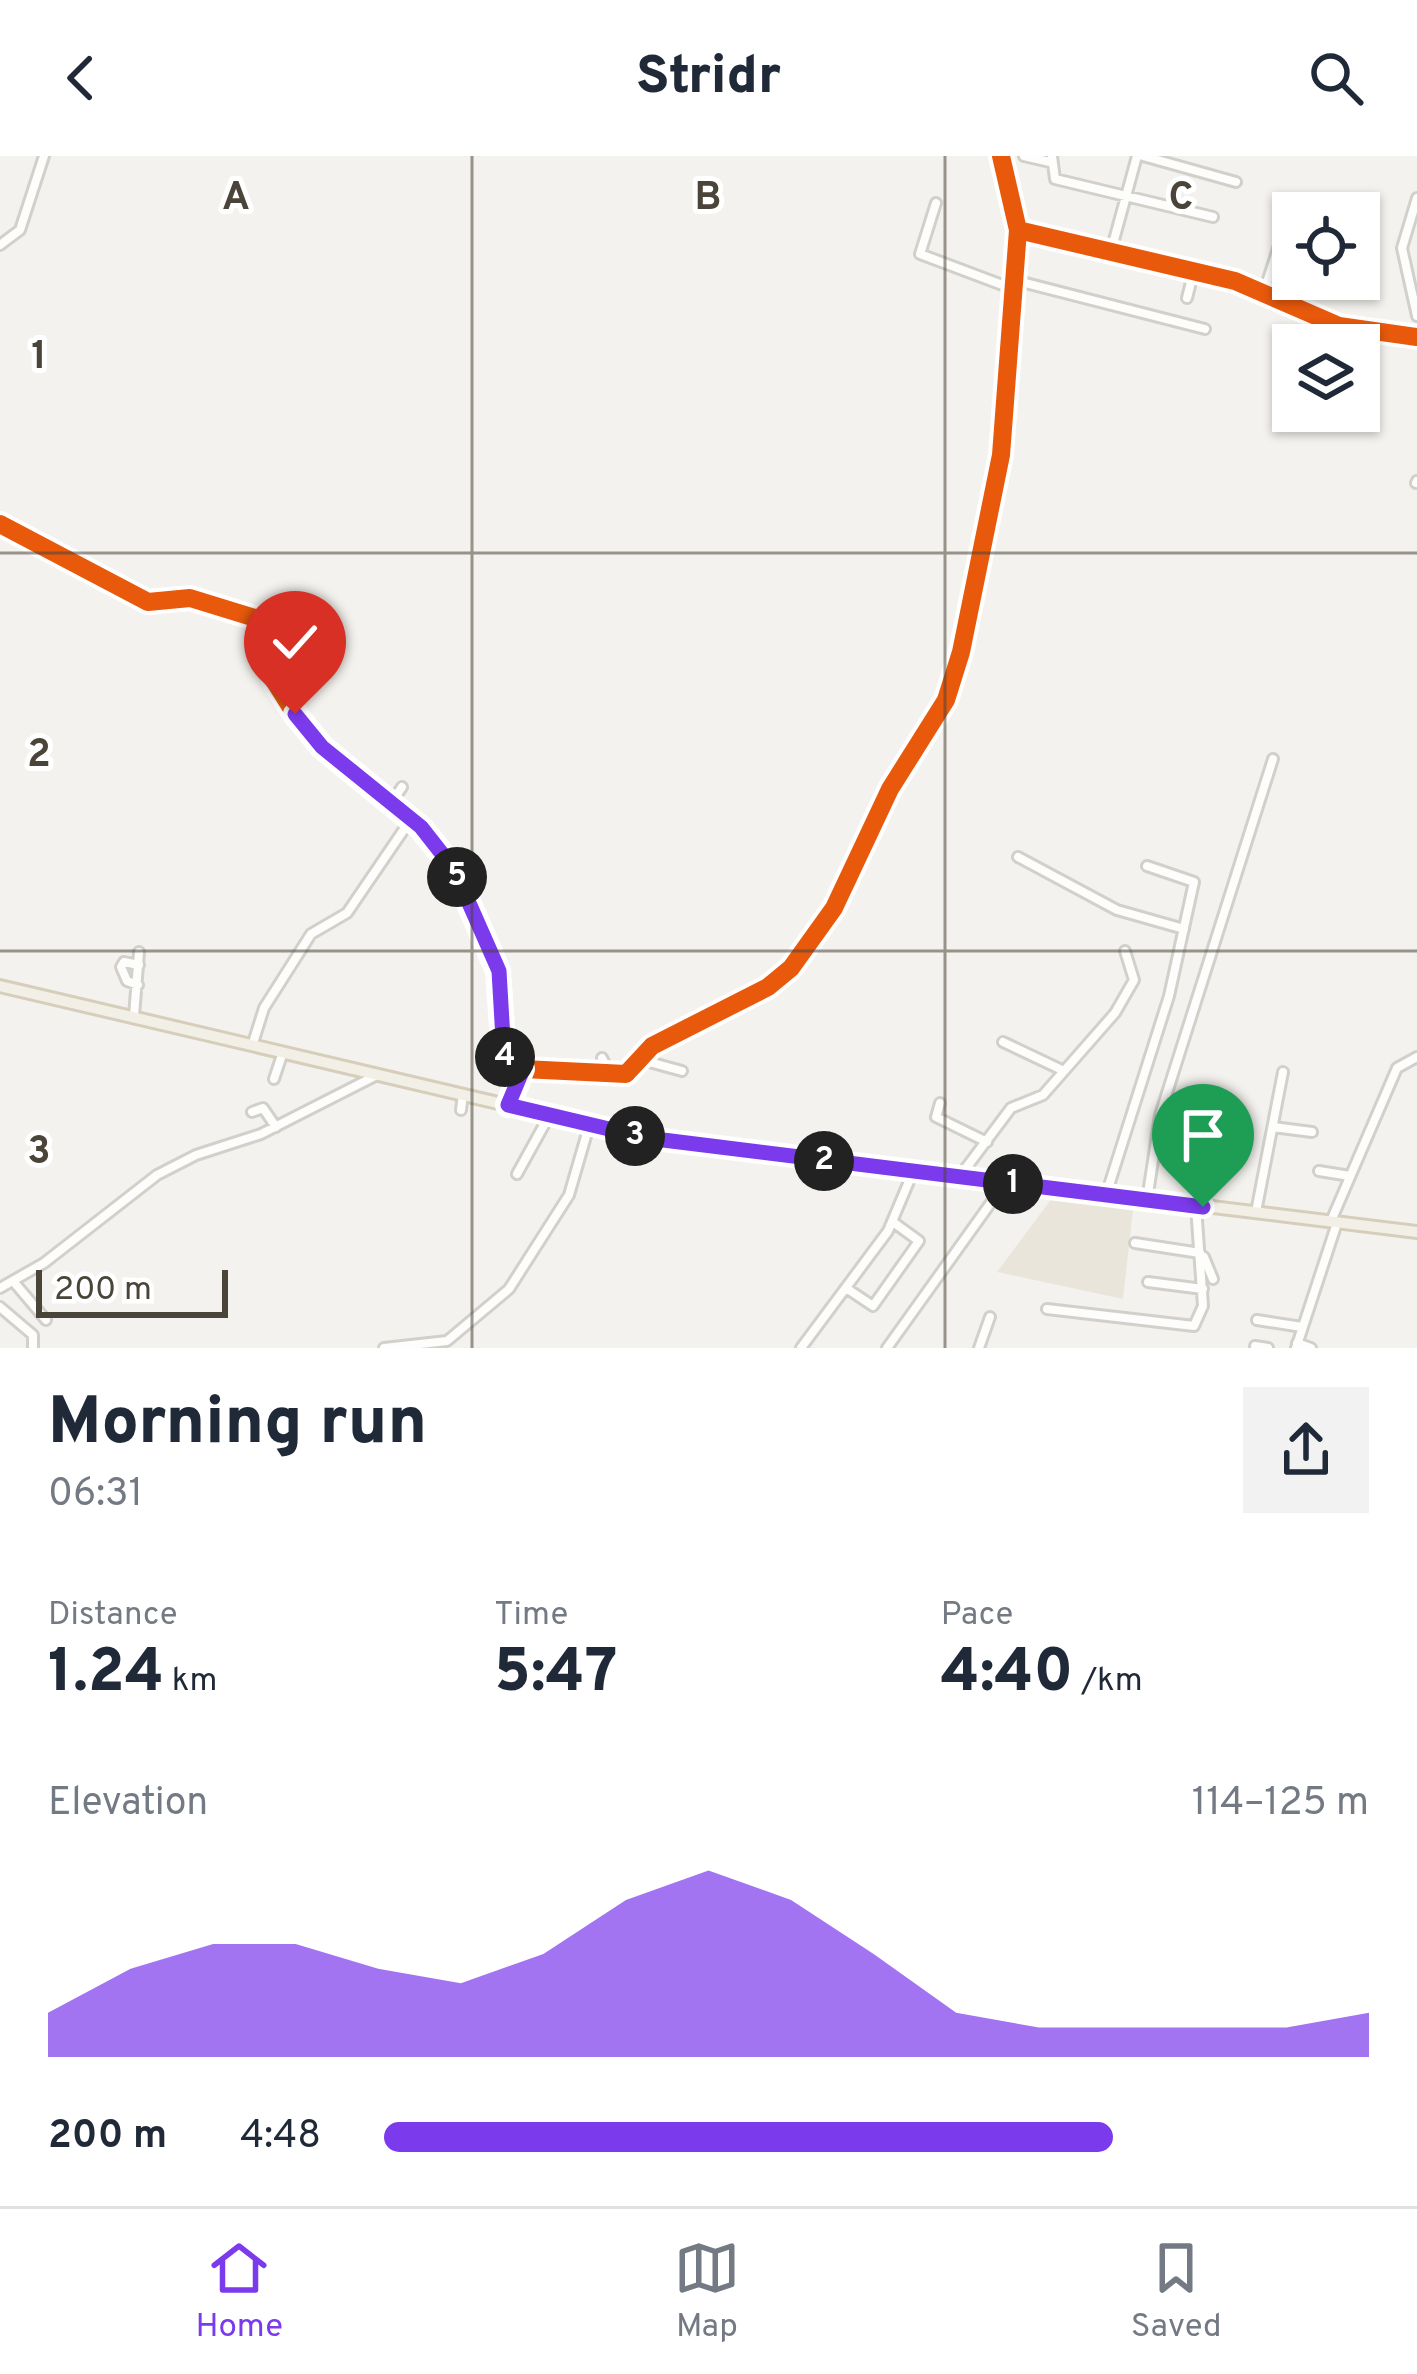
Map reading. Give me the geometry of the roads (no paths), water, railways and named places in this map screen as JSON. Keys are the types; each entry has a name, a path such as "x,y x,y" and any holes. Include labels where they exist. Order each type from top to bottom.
{"main road":[{"path":"0,986 590,1126 913,1172 1417,1232"}],"street":[{"path":"0,245 20,230 44,156"},
{"path":"0,524 148,602 190,598 255,618 275,682 295,714 322,747 411,819 454,869 499,971 504,1056 523,1069 626,1074 652,1046 768,987 791,968 834,908 890,789 946,700 962,652 1001,455 1018,230 1001,156"},
{"path":"1024,156 1051,159 1055,179 1213,217"},
{"path":"1111,251 1140,156 1236,182"},
{"path":"1417,199 1402,248 1417,316"},
{"path":"936,202 920,254 1014,285 1205,329"},
{"path":"1018,230 1194,270 1264,292 1339,326 1417,337"},
{"path":"1264,292 1272,268"},
{"path":"1187,298 1194,270"},
{"path":"1147,1200 1160,1115 1273,759"},
{"path":"390,805 402,787"},
{"path":"253,1043 264,1008 311,934 347,913 411,819"},
{"path":"1018,857 1117,910 1184,928"},
{"path":"1106,1195 1194,882 1148,866"},
{"path":"960,1178 1011,1108 1040,1097 1131,990 1134,974 1125,951"},
{"path":"134,1016 139,952"},
{"path":"137,985 127,981 121,968 124,962 140,965"},
{"path":"1003,1042 1062,1070"},
{"path":"274,1079 284,1050"},
{"path":"1311,1348 1297,1345 1350,1176 1397,1068 1417,1057"},
{"path":"602,1058 612,1076"},
{"path":"642,1060 682,1071"},
{"path":"508,1105 523,1069"},
{"path":"1256,1214 1283,1072"},
{"path":"0,1288 158,1175 196,1155 276,1127 378,1074"},
{"path":"461,1110 463,1094"},
{"path":"940,1103 936,1117 987,1142"},
{"path":"252,1112 263,1108 276,1127"},
{"path":"518,1174 550,1116"},
{"path":"384,1348 448,1345 518,1279 569,1195 590,1126"},
{"path":"1273,1127 1312,1132"},
{"path":"1319,1171 1350,1176"},
{"path":"801,1348 893,1222 913,1172"},
{"path":"887,1348 1006,1183"},
{"path":"1047,1309 1189,1327 1202,1313 1199,1207"},
{"path":"1199,1207 1204,1261 1213,1279"},
{"path":"846,1288 873,1306 902,1270 919,1241 893,1222"},
{"path":"1135,1244 1200,1252"},
{"path":"14,1281 46,1320"},
{"path":"1148,1282 1203,1289"},
{"path":"0,1307 34,1335 33,1348"},
{"path":"979,1348 990,1317"},
{"path":"1257,1320 1302,1327"},
{"path":"1255,1346 1268,1348"}]}
